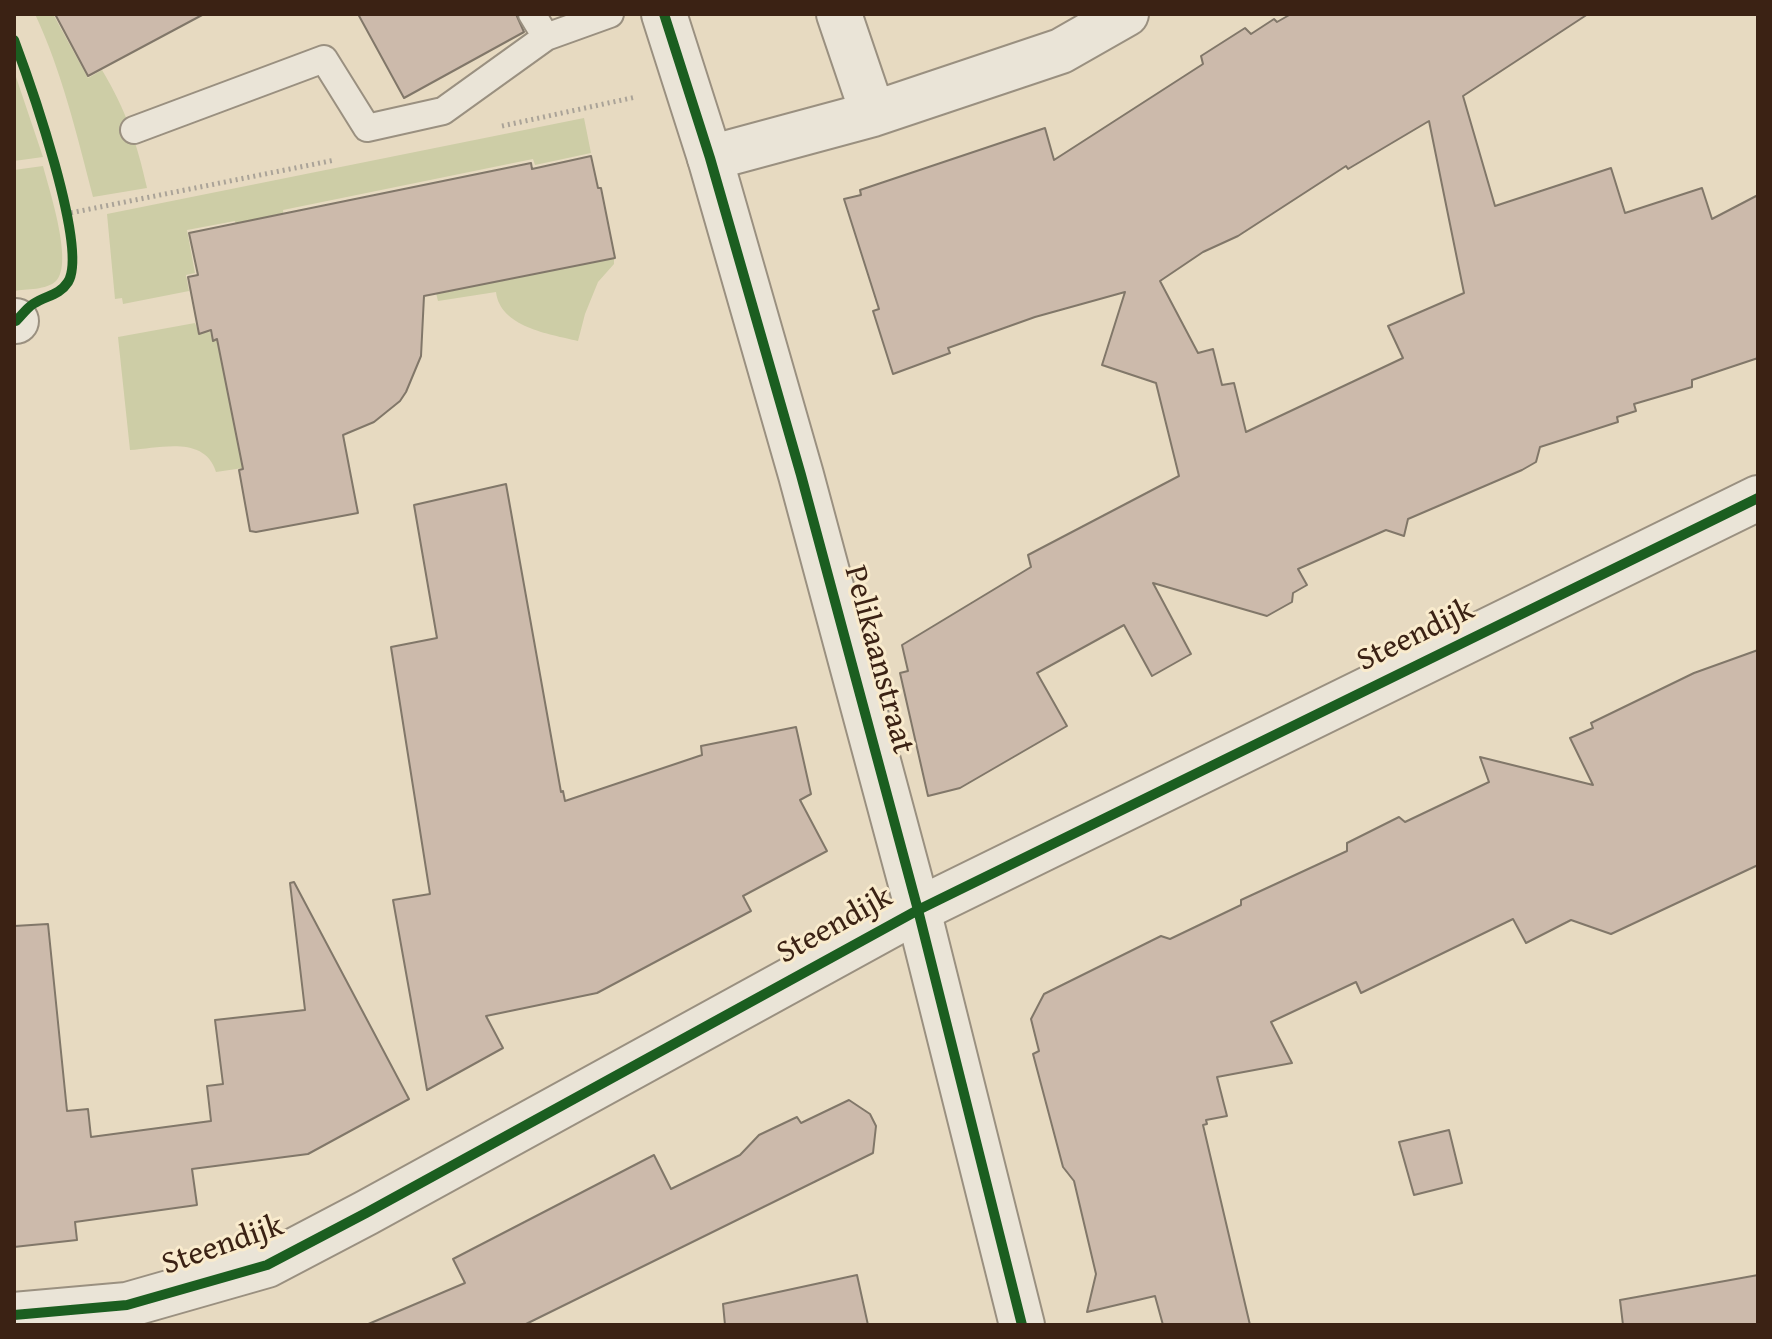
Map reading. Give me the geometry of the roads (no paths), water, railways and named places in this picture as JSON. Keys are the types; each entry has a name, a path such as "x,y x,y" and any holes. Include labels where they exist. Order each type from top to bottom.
{"street":[{"name":"Pelikaanstraat","path":"664,14 710,158 801,475 918,910 1022,1325"},
{"path":"839,14 873,114"},
{"path":"710,158 873,114 1061,51 1126,14"},
{"name":"Steendijk","path":"14,1315 128,1315 267,1265 918,910 1758,498"}],"lane":[{"path":"532,14 546,37"},
{"path":"134,130 324,59 367,128 443,111 546,37 610,14"}]}
